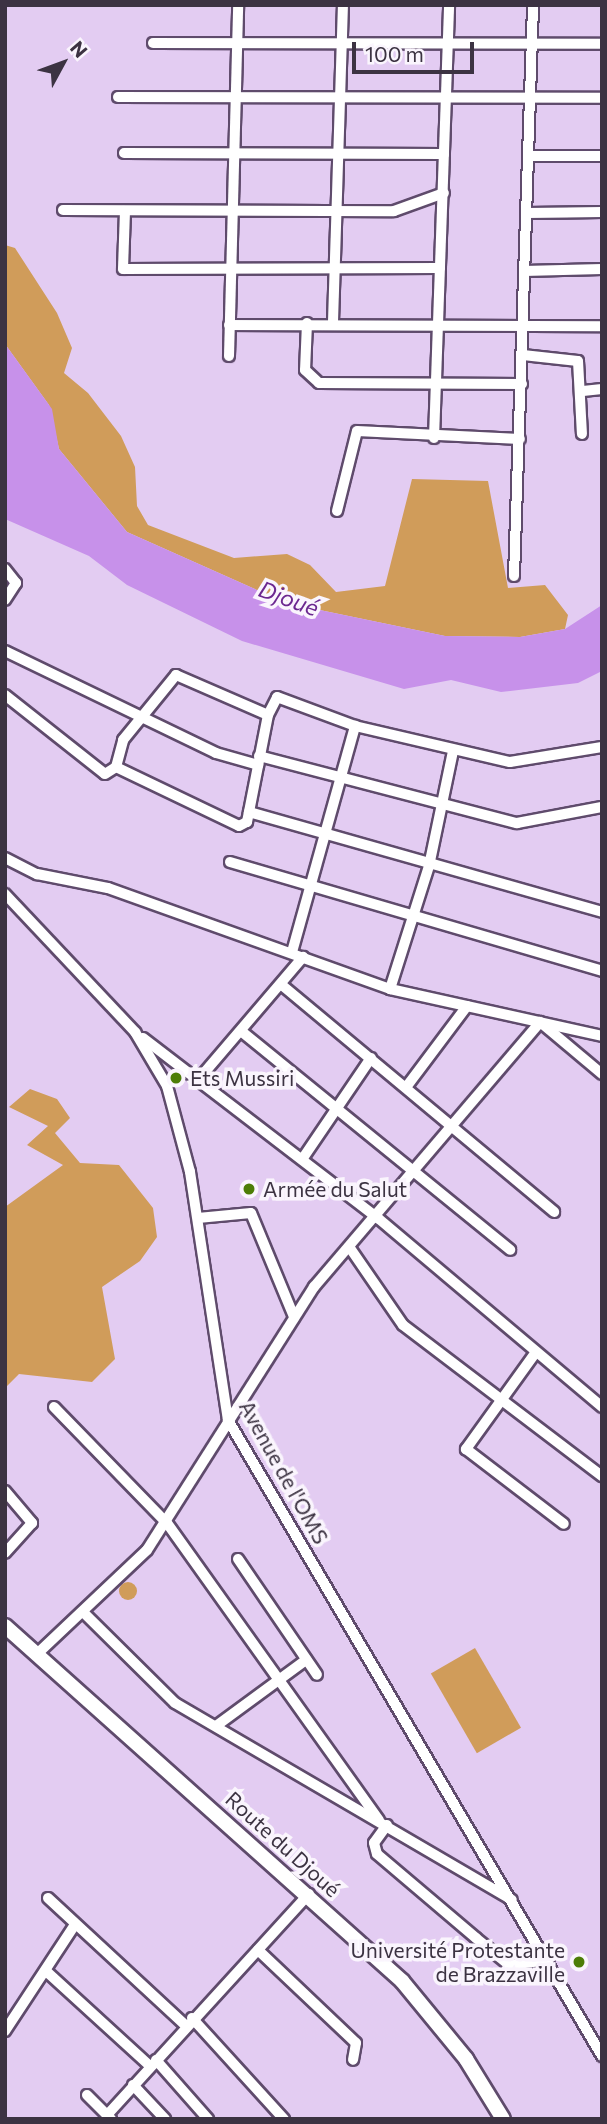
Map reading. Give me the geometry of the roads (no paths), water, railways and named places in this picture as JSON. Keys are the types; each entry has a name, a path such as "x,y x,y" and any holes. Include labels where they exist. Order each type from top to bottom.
{"main road":[{"name":"Route du Djoué","path":"5,1626 309,1894 430,2011 503,2119"}],"street":[{"path":"229,356 228,268 238,5"},
{"path":"332,322 338,211 343,5"},
{"path":"434,437 449,5"},
{"path":"514,576 533,5"},
{"path":"153,43 236,41 602,44"},
{"path":"118,97 602,98"},
{"path":"124,153 444,154"},
{"path":"529,156 602,156"},
{"path":"63,210 407,210 444,193"},
{"path":"125,211 123,270 440,268"},
{"path":"527,213 602,212"},
{"path":"524,271 602,269"},
{"path":"229,325 332,322 602,326"},
{"path":"307,323 305,370 312,380 436,380 522,384"},
{"path":"523,355 578,361 583,391 582,433"},
{"path":"583,391 602,389"},
{"path":"337,512 353,434 520,439"},
{"path":"5,569 16,583 5,600"},
{"path":"5,651 146,719 258,760 344,776 517,823 602,807"},
{"path":"116,767 123,740 146,719 170,679 184,675 268,715"},
{"path":"5,695 102,773 116,767 236,825 245,824 249,812 268,715 277,697 355,726 453,751 510,762 602,747"},
{"path":"198,1080 283,986 298,955 312,889 344,776 355,726"},
{"path":"390,989 416,915 429,866 453,751"},
{"path":"249,812 429,866 602,912"},
{"path":"5,858 37,874 108,888 390,989 602,1036"},
{"path":"230,862 312,889 416,915 602,971"},
{"name":"Avenue de l'OMS","path":"5,894 135,1032 180,1121 198,1218 228,1420 549,1960 602,2056"},
{"path":"283,986 455,1126 554,1212"},
{"path":"407,1086 467,1006"},
{"path":"540,1022 602,1074"},
{"path":"37,1654 83,1612 167,1523 228,1420 294,1317 350,1248 379,1219 540,1022"},
{"path":"241,1031 418,1172 510,1250"},
{"path":"135,1032 303,1158 379,1219 602,1407"},
{"path":"303,1158 371,1058"},
{"path":"198,1218 251,1213 294,1317"},
{"path":"350,1248 390,1313 497,1401 602,1476"},
{"path":"536,1352 497,1401 467,1450 564,1524"},
{"path":"54,1406 167,1523 383,1823"},
{"path":"5,1491 32,1523 5,1553"},
{"path":"238,1559 317,1675"},
{"path":"83,1612 169,1698 514,1901"},
{"path":"216,1727 306,1660"},
{"path":"383,1823 374,1843 377,1854 476,1938 509,1965 549,1960"},
{"path":"87,2095 109,2117 133,2085 189,2022 309,1894"},
{"path":"48,1898 74,1926 189,2022 284,2119"},
{"path":"5,2031 9,2017 47,1971 74,1926"},
{"path":"258,1950 356,2043 353,2060"},
{"path":"47,1971 153,2063 208,2119"},
{"path":"133,2085 165,2119"}],"place":[{"name":"Ets Mussiri","path":"176,1078"},
{"name":"Armée du Salut","path":"249,1189"},
{"name":"Université Protestante de Brazzaville","path":"579,1962"}],"water label":[{"name":"Djoué","path":"289,598"}]}
